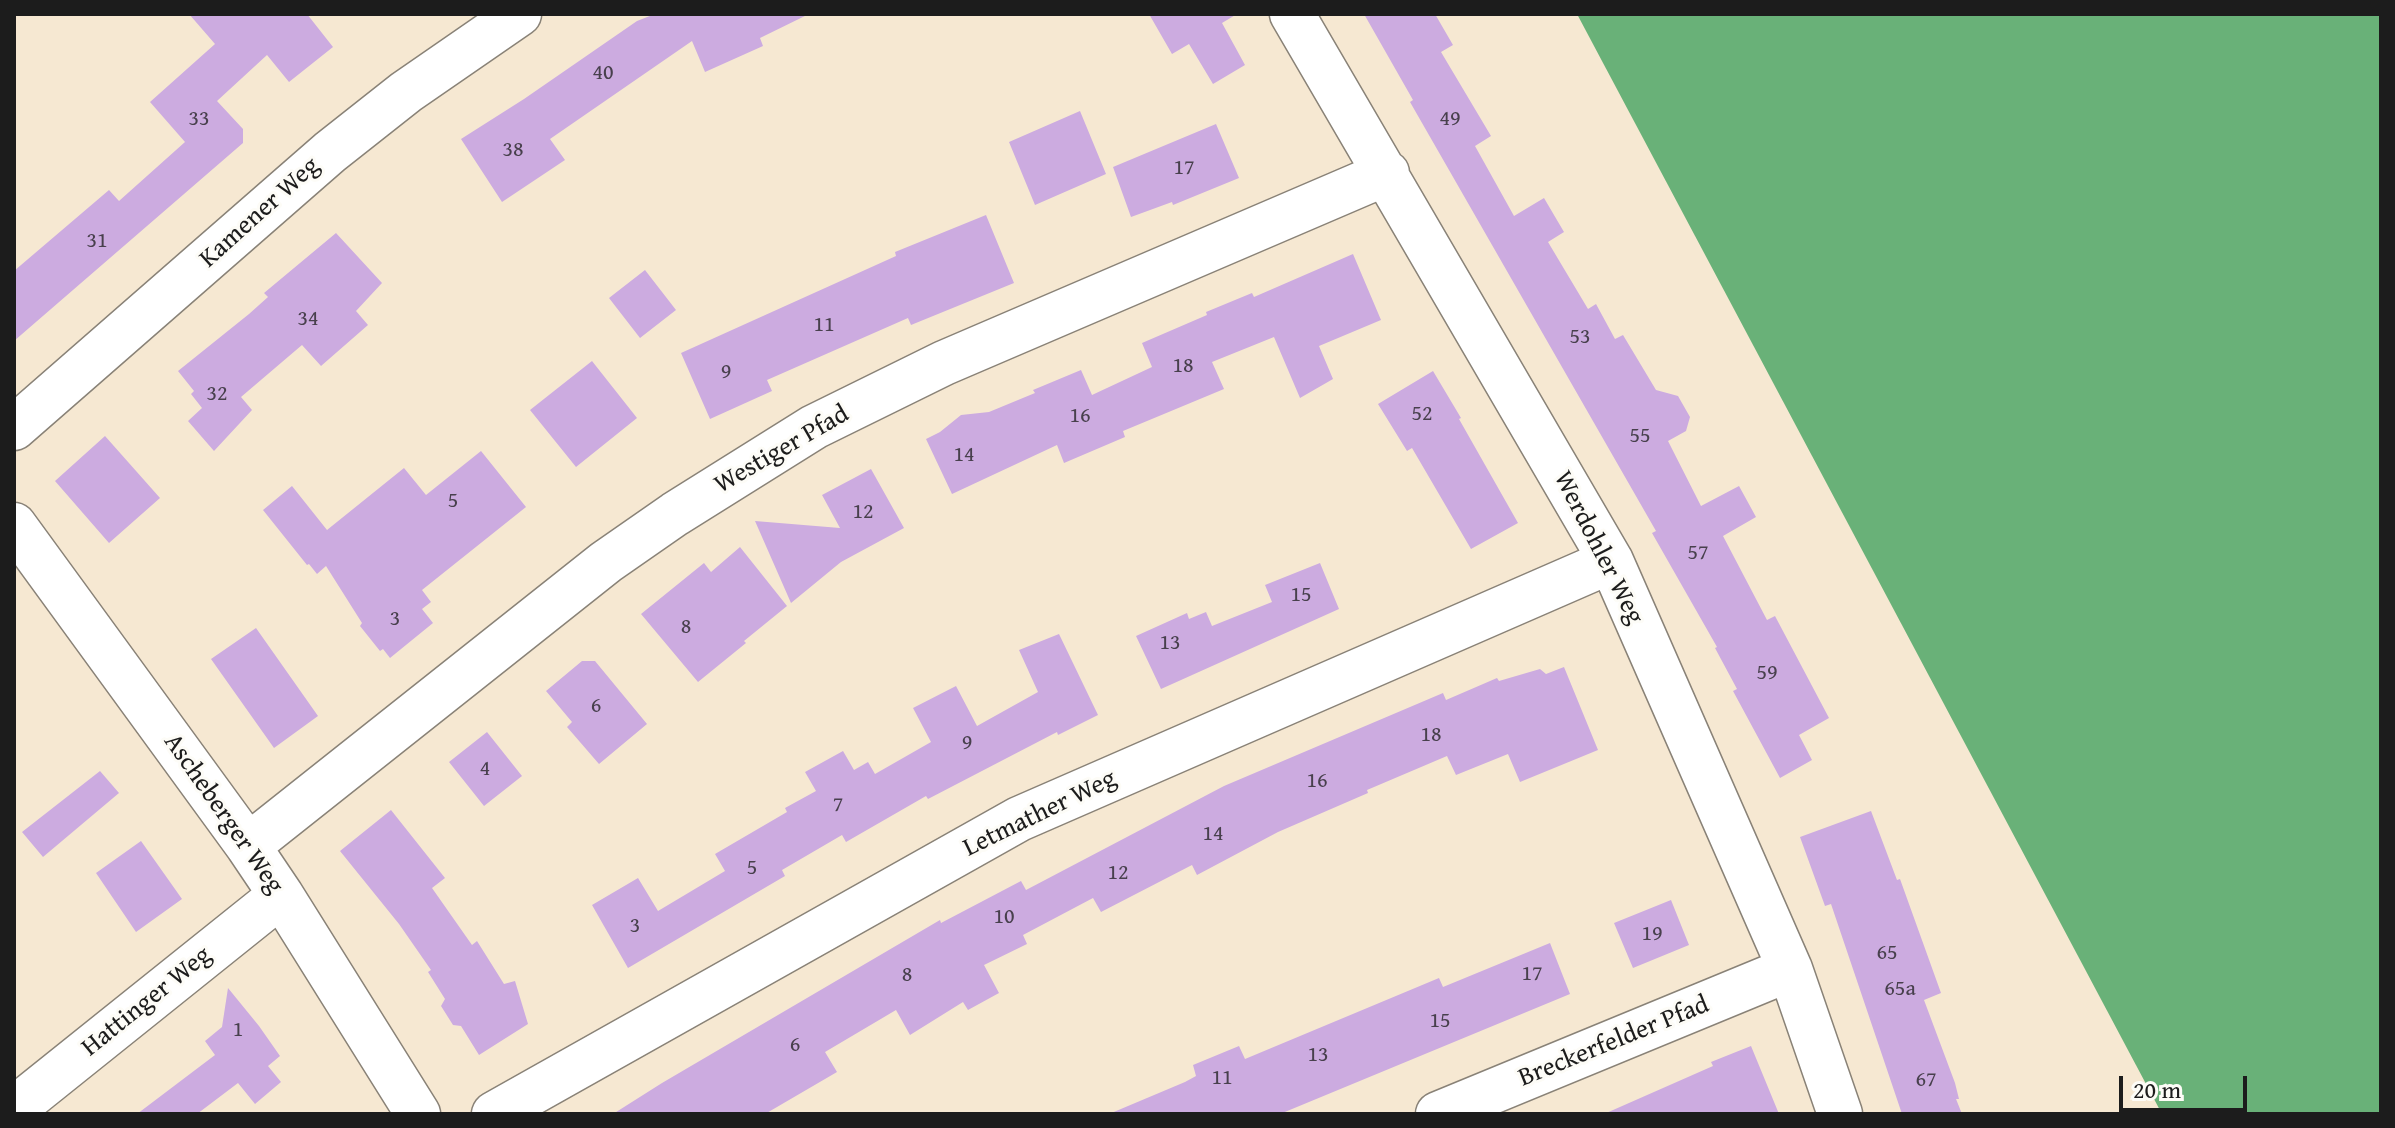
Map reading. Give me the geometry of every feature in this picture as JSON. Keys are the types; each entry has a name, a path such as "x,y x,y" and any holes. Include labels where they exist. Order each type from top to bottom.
{"street":[{"name":"Kamener Weg","path":"14,428 315,164 406,92 519,14"},
{"name":"Werdohler Weg","path":"1292,14 1611,561 1790,969 1840,1114"},
{"name":"Westiger Pfad","path":"248,846 606,562 675,514 814,427 944,363 1387,173"},
{"name":"Ascheberger Weg","path":"14,525 248,846 418,1114"},
{"name":"Letmather Weg","path":"494,1114 1019,819 1611,561"},
{"name":"Hattinger Weg","path":"14,1109 281,895"},
{"name":"Breckerfelder Pfad","path":"1438,1114 1790,969"}],"green space":[{"path":"1577,14 2381,14 2381,1114 2162,1114"}],"building":[{"path":"189,14 307,14 333,47 289,82 267,55 217,101 243,129 243,143 14,341 14,271 109,190 119,201 185,142 150,102 215,44"},
{"path":"655,14 809,14 760,38 763,46 705,72 692,41 550,139 565,160 502,202 461,139 637,21"},
{"path":"1149,14 1237,14 1222,23 1245,65 1213,84 1189,44 1172,54"},
{"path":"1364,14 1435,14 1453,45 1441,52 1491,136 1475,146 1514,216 1544,198 1564,232 1548,242 1588,309 1596,304 1615,339 1623,335 1656,390 1678,396 1690,417 1686,431 1668,441 1701,506 1739,486 1756,517 1723,536 1767,620 1775,616 1829,718 1799,735 1812,760 1780,778 1733,691 1737,689 1717,647 1652,533 1656,531 1410,102 1413,100"},
{"path":"1080,111 1106,174 1035,205 1009,142"},
{"path":"1216,124 1239,178 1173,205 1172,202 1131,217 1113,167"},
{"path":"986,215 1014,283 911,325 908,318 767,380 772,391 710,419 681,353 896,256 895,252"},
{"path":"336,233 382,283 356,311 368,325 321,366 302,345 241,397 252,410 214,451 188,421 202,408 191,394 194,391 178,371 249,314 268,297 264,293"},
{"path":"1353,254 1381,320 1319,346 1333,379 1300,398 1274,337 1212,362 1224,389 1123,431 1125,437 1064,463 1057,445 952,494 926,439 961,415 989,412 1081,370 1092,395 1152,367 1142,343 1207,315 1206,312 1252,293 1254,297"},
{"path":"645,270 676,310 640,338 609,298"},
{"path":"592,361 637,418 576,467 530,410"},
{"path":"1433,371 1518,523 1471,549 1412,448 1407,451 1378,404"},
{"path":"105,436 160,498 109,543 55,481"},
{"path":"481,451 526,507 422,590 431,602 422,609 433,623 390,658 383,649 380,651 360,626 362,623 326,566 317,574 263,510 292,486 327,530 404,468 426,495"},
{"path":"871,469 904,528 841,562 791,603 755,521 840,528 822,495"},
{"path":"740,547 787,606 698,682 641,614 704,563 711,572"},
{"path":"1320,563 1339,609 1161,689 1136,636 1187,613 1189,619 1206,612 1212,626 1272,602 1265,585"},
{"path":"256,628 318,716 274,748 211,659"},
{"path":"1059,634 1098,715 1058,735 1057,732 928,799 926,796 846,842 842,835 782,870 785,876 628,968 592,905 638,878 658,911 725,871 715,854 787,812 785,808 816,791 805,772 843,751 854,770 868,762 875,774 931,742 913,708 956,686 977,726 1038,692 1019,650"},
{"path":"582,661 595,661 647,724 599,764 567,727 572,722 546,691"},
{"path":"1564,667 1598,750 1520,782 1508,754 1456,775 1447,756 1278,832 1197,875 1192,865 1101,912 1093,898 1023,935 1027,944 984,965 999,993 968,1010 963,1002 910,1035 896,1010 825,1052 837,1072 765,1114 613,1114 940,920 941,923 1021,881 1026,890 1224,786 1443,693 1446,700 1497,678 1499,681 1540,669 1546,674"},
{"path":"487,732 522,776 484,806 449,762"},
{"path":"100,771 119,793 43,857 22,832"},
{"path":"391,810 445,878 432,888 472,945 477,941 504,984 515,981 528,1024 479,1055 461,1026 453,1025 441,1006 445,999 428,972 431,970 399,924 340,851"},
{"path":"1871,811 1897,880 1900,879 1941,993 1924,1000 1955,1083 1959,1099 1956,1099 1962,1114 1902,1114 1831,904 1825,906 1800,837"},
{"path":"141,841 182,899 136,932 96,873"},
{"path":"1671,900 1689,945 1633,968 1614,923"},
{"path":"1550,943 1570,994 1280,1114 1109,1114 1185,1082 1196,1076 1193,1065 1239,1046 1245,1059 1439,978 1443,987"},
{"path":"228,988 280,1056 268,1066 281,1082 255,1104 238,1083 197,1114 137,1114 215,1055 205,1041 222,1027"},
{"path":"1751,1046 1779,1114 1604,1114 1713,1066 1711,1062"}]}
